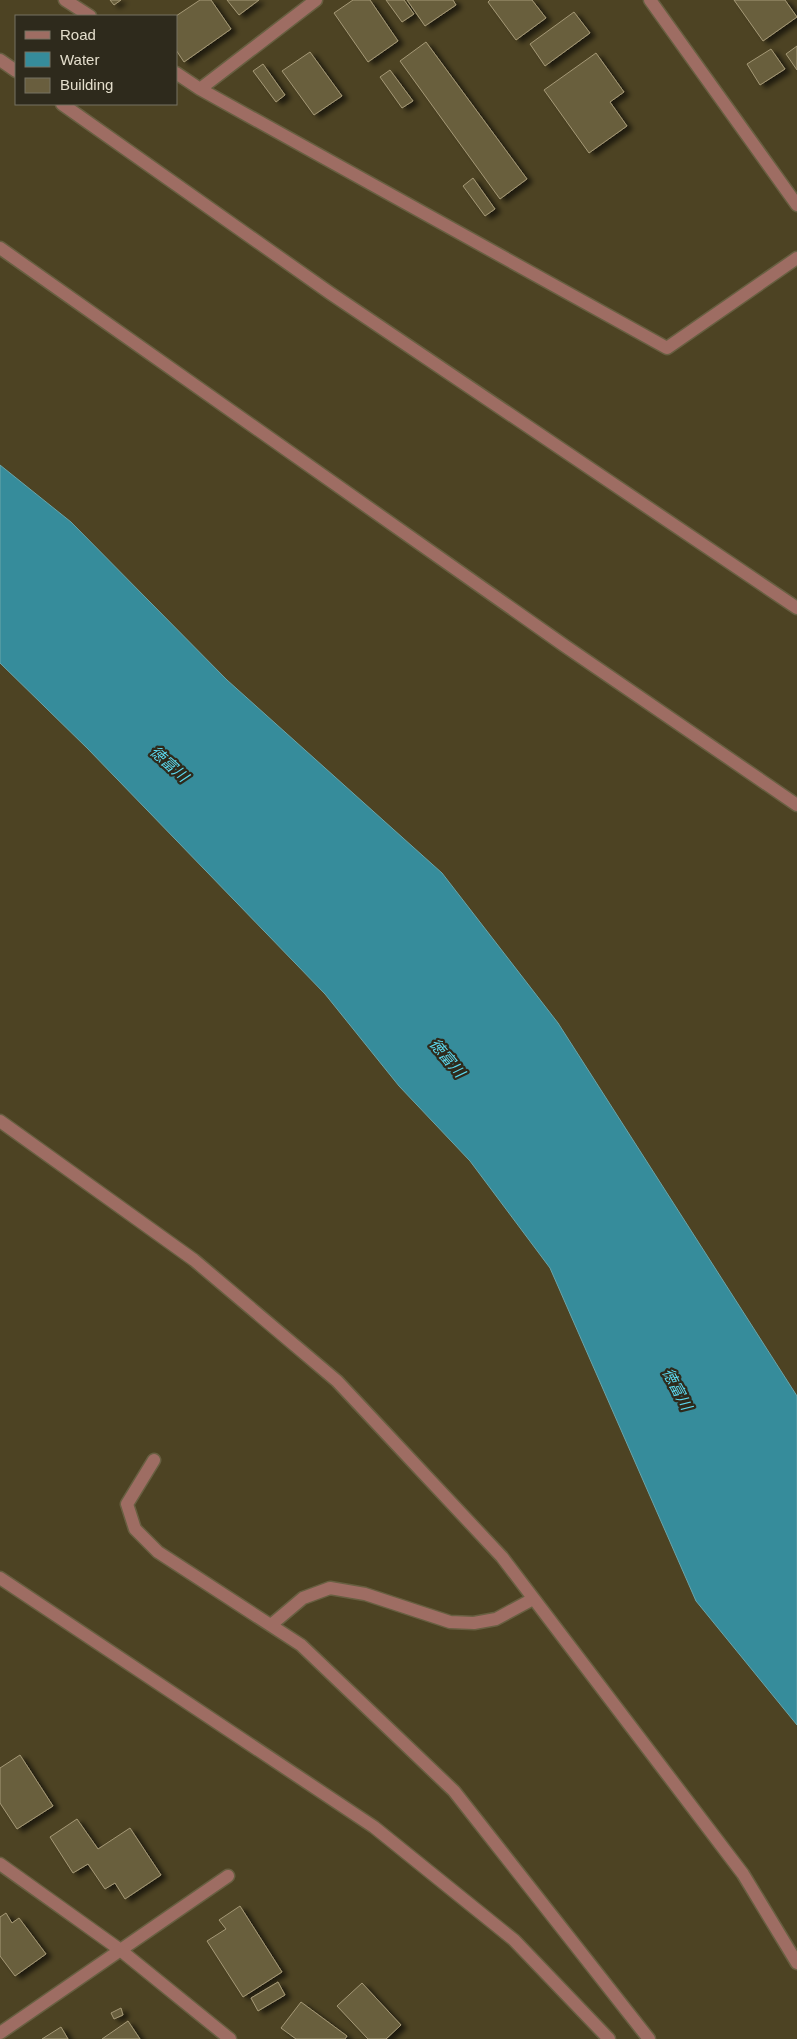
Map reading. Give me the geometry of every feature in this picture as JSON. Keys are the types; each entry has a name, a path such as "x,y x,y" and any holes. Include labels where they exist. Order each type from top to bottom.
{"street":[{"path":"65,0 88,15"},
{"path":"200,89 316,0"},
{"path":"650,0 797,205"},
{"path":"0,60 15,70"},
{"path":"178,74 200,89 667,348 797,258"},
{"path":"63,105 330,293 797,608"},
{"path":"0,248 557,640 797,805"},
{"path":"0,1121 194,1260 337,1381 502,1557 743,1874 797,1963"},
{"path":"154,1460 127,1504 135,1529 158,1552 301,1645 454,1791 649,2039"},
{"path":"0,1578 374,1826 514,1940 610,2039"},
{"path":"271,1625 303,1598 330,1588 365,1594 450,1622 474,1623 496,1619 534,1599"},
{"path":"0,1864 119,1949 230,2039"},
{"path":"0,2033 119,1949 228,1876"}],"water":[{"name":"徳富川","path":"0,465 71,522 227,680 442,873 558,1023 797,1396 797,1725 696,1601 550,1268 470,1161 399,1086 325,994 88,749 0,663"}],"building":[{"path":"110,0 121,0 114,5"},
{"path":"200,0 211,0 231,29 184,62 178,53 178,15"},
{"path":"227,0 259,0 239,15"},
{"path":"353,0 370,0 398,41 368,62 334,13"},
{"path":"386,0 404,0 414,14 402,22"},
{"path":"407,0 453,0 456,5 425,26"},
{"path":"490,0 532,0 546,18 516,40 488,2"},
{"path":"734,0 785,0 797,17 763,41"},
{"path":"574,12 590,33 545,66 530,44"},
{"path":"426,42 527,179 500,199 400,61"},
{"path":"797,46 797,70 786,54"},
{"path":"771,49 785,69 760,85 747,64"},
{"path":"310,52 342,96 314,115 282,71"},
{"path":"596,53 624,92 610,102 627,126 589,153 544,90"},
{"path":"263,64 285,95 276,102 253,71"},
{"path":"390,70 413,101 402,108 380,77"},
{"path":"473,178 495,209 485,216 463,186"},
{"path":"20,1755 53,1806 17,1829 0,1803 0,1768"},
{"path":"77,1819 98,1849 130,1828 161,1875 125,1899 115,1883 105,1889 88,1864 73,1873 50,1837"},
{"path":"240,1906 282,1972 243,1997 207,1941 226,1929 219,1920"},
{"path":"6,1913 12,1923 19,1918 46,1954 15,1976 0,1956 0,1917"},
{"path":"278,1982 285,1995 258,2011 251,1998"},
{"path":"362,1983 401,2025 386,2039 368,2039 337,2006"},
{"path":"301,2002 347,2036 345,2039 296,2039 281,2028"},
{"path":"121,2008 123,2015 114,2019 111,2013"},
{"path":"128,2021 140,2039 102,2039"},
{"path":"61,2027 68,2039 42,2039"}]}
